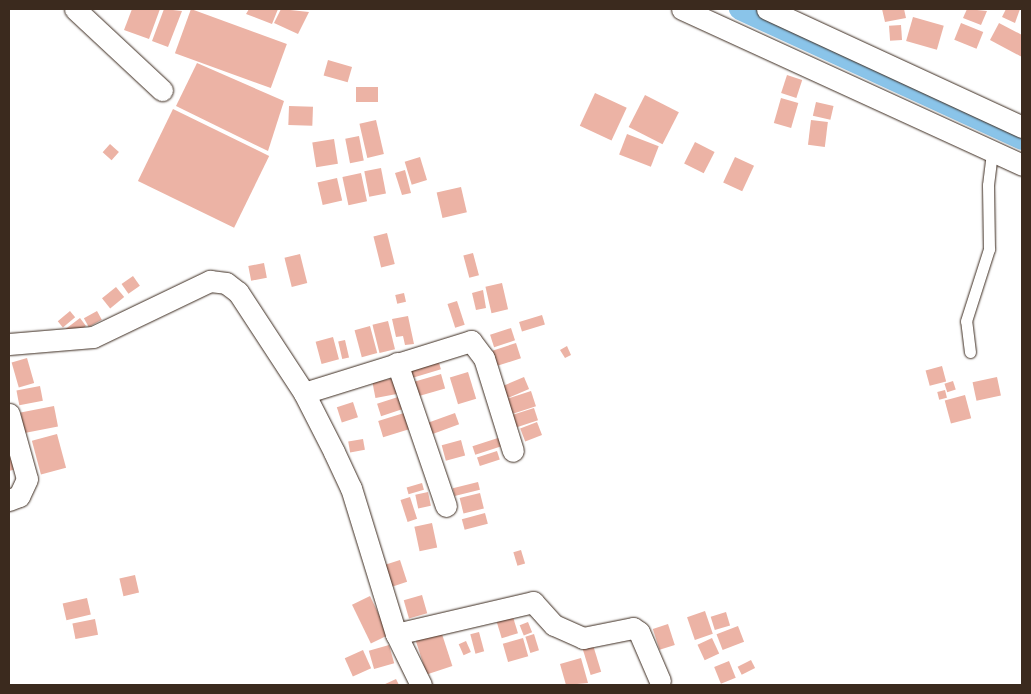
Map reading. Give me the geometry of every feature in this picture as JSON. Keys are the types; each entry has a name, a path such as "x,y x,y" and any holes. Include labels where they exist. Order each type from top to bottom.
{"street":[{"path":"75,9 162,90"},
{"path":"682,9 1022,165"},
{"path":"767,9 1022,127"},
{"path":"9,344 93,337 192,286 226,283 242,298 304,394 351,488 396,634 421,685"},
{"path":"304,394 457,343 471,341 479,347 513,451"},
{"path":"397,363 446,506"},
{"path":"9,414 27,479 19,496 9,500"},
{"path":"396,634 533,602 554,625 583,638 634,628 639,632 660,681"}],"lane":[{"path":"970,352 966,321 989,249 988,185 992,152"}],"building":[{"path":"132,9 160,9 149,39 124,30"},
{"path":"164,9 182,11 168,47 152,41"},
{"path":"191,9 287,44 271,88 175,53"},
{"path":"249,9 278,9 272,24 246,14"},
{"path":"281,9 309,12 298,34 274,23"},
{"path":"882,9 904,9 906,18 885,22"},
{"path":"967,9 987,11 981,25 963,18"},
{"path":"1006,9 1020,9 1015,23 1002,17"},
{"path":"913,17 944,26 937,50 906,41"},
{"path":"961,23 983,32 977,49 954,40"},
{"path":"999,23 1022,35 1022,57 990,40"},
{"path":"901,25 902,40 890,41 889,26"},
{"path":"328,60 352,67 348,82 324,75"},
{"path":"197,63 284,101 268,151 176,106"},
{"path":"787,75 802,80 796,98 781,93"},
{"path":"356,87 378,87 378,102 356,102"},
{"path":"595,93 627,108 612,140 580,126"},
{"path":"645,95 679,112 663,144 629,127"},
{"path":"781,98 798,103 791,128 774,123"},
{"path":"816,102 834,106 830,120 813,116"},
{"path":"289,106 313,107 312,126 288,125"},
{"path":"173,109 269,156 234,228 138,181"},
{"path":"376,120 384,154 367,158 359,124"},
{"path":"811,120 828,122 825,147 808,145"},
{"path":"627,134 659,146 651,167 619,155"},
{"path":"359,136 364,161 350,163 345,139"},
{"path":"334,139 338,164 316,167 312,142"},
{"path":"695,142 715,152 704,173 684,163"},
{"path":"110,144 119,152 112,160 103,152"},
{"path":"420,157 427,180 412,185 405,162"},
{"path":"735,157 754,166 742,191 723,182"},
{"path":"381,168 386,194 369,197 364,171"},
{"path":"405,170 411,193 402,195 395,173"},
{"path":"361,173 367,201 348,205 342,177"},
{"path":"337,178 342,200 323,205 318,182"},
{"path":"461,187 467,212 442,218 437,193"},
{"path":"387,233 395,264 381,267 373,236"},
{"path":"473,253 479,275 469,278 463,256"},
{"path":"300,254 307,283 292,287 284,258"},
{"path":"264,263 267,278 251,281 248,266"},
{"path":"133,276 140,286 128,294 122,284"},
{"path":"502,283 508,309 492,313 485,287"},
{"path":"116,287 124,297 110,308 102,298"},
{"path":"483,290 486,308 476,310 472,293"},
{"path":"404,293 406,302 397,304 395,295"},
{"path":"457,301 465,325 455,328 447,304"},
{"path":"70,311 75,317 63,327 58,321"},
{"path":"97,311 102,320 89,327 84,318"},
{"path":"542,315 545,325 522,332 519,322"},
{"path":"408,316 414,344 405,345 403,336 396,337 392,319"},
{"path":"80,318 86,326 69,339 63,331"},
{"path":"388,321 395,349 379,353 372,325"},
{"path":"370,326 377,353 362,357 355,330"},
{"path":"511,328 515,340 494,347 490,335"},
{"path":"333,337 339,359 322,364 316,342"},
{"path":"345,340 349,358 342,359 338,342"},
{"path":"516,343 521,358 494,367 489,352"},
{"path":"567,346 571,355 565,358 560,350"},
{"path":"436,353 441,369 410,379 405,362"},
{"path":"27,358 34,383 19,387 12,362"},
{"path":"942,366 946,381 930,386 926,370"},
{"path":"468,372 476,399 458,404 450,378"},
{"path":"441,374 445,388 418,396 414,382"},
{"path":"524,377 529,389 503,400 498,388"},
{"path":"997,377 1001,396 976,401 973,382"},
{"path":"395,378 398,394 375,398 372,382"},
{"path":"953,381 956,390 947,392 944,384"},
{"path":"40,386 43,401 19,405 16,391"},
{"path":"945,390 947,398 939,400 937,392"},
{"path":"531,391 536,406 508,415 503,400"},
{"path":"965,395 971,418 951,424 945,400"},
{"path":"398,397 402,409 381,416 377,404"},
{"path":"353,402 358,417 342,422 337,407"},
{"path":"54,406 58,427 25,433 21,412"},
{"path":"534,408 538,420 516,427 512,415"},
{"path":"404,413 409,429 383,437 378,421"},
{"path":"455,413 459,424 430,435 426,424"},
{"path":"537,422 542,435 525,442 520,428"},
{"path":"57,434 66,468 41,475 32,441"},
{"path":"501,437 504,446 475,455 472,446"},
{"path":"363,439 365,450 350,452 348,442"},
{"path":"9,440 16,469 9,471"},
{"path":"461,440 465,455 446,461 442,445"},
{"path":"497,451 500,460 480,466 477,457"},
{"path":"478,482 480,490 455,496 453,488"},
{"path":"422,483 424,490 409,494 407,487"},
{"path":"428,492 431,506 418,508 415,495"},
{"path":"480,493 484,509 463,514 460,498"},
{"path":"410,497 417,519 408,522 400,500"},
{"path":"485,513 488,524 465,530 462,519"},
{"path":"432,523 437,547 420,551 414,527"},
{"path":"521,550 525,563 517,566 513,552"},
{"path":"400,560 407,582 385,589 378,567"},
{"path":"135,575 139,593 123,596 119,579"},
{"path":"422,595 427,613 409,619 404,600"},
{"path":"370,596 389,635 371,643 352,605"},
{"path":"87,598 91,615 66,620 63,604"},
{"path":"705,611 713,634 695,640 687,617"},
{"path":"726,612 730,625 715,630 711,617"},
{"path":"513,617 518,633 502,638 497,622"},
{"path":"95,619 98,635 75,639 72,623"},
{"path":"528,622 532,632 524,636 520,625"},
{"path":"668,624 675,645 660,650 653,629"},
{"path":"738,626 744,642 723,650 717,634"},
{"path":"440,628 452,666 427,674 414,636"},
{"path":"479,632 484,651 475,654 470,634"},
{"path":"534,634 539,650 530,653 525,637"},
{"path":"523,638 528,656 508,662 503,644"},
{"path":"712,638 719,653 705,660 697,645"},
{"path":"466,641 471,652 464,655 459,644"},
{"path":"389,645 394,663 374,669 369,651"},
{"path":"593,645 601,672 591,675 582,648"},
{"path":"363,650 371,668 353,676 345,658"},
{"path":"581,658 588,683 566,685 560,664"},
{"path":"751,660 755,668 742,675 738,667"},
{"path":"729,661 736,678 721,684 714,667"},
{"path":"396,679 399,685 383,685"}],"waterway":[{"path":"740,9 1022,139"}]}
